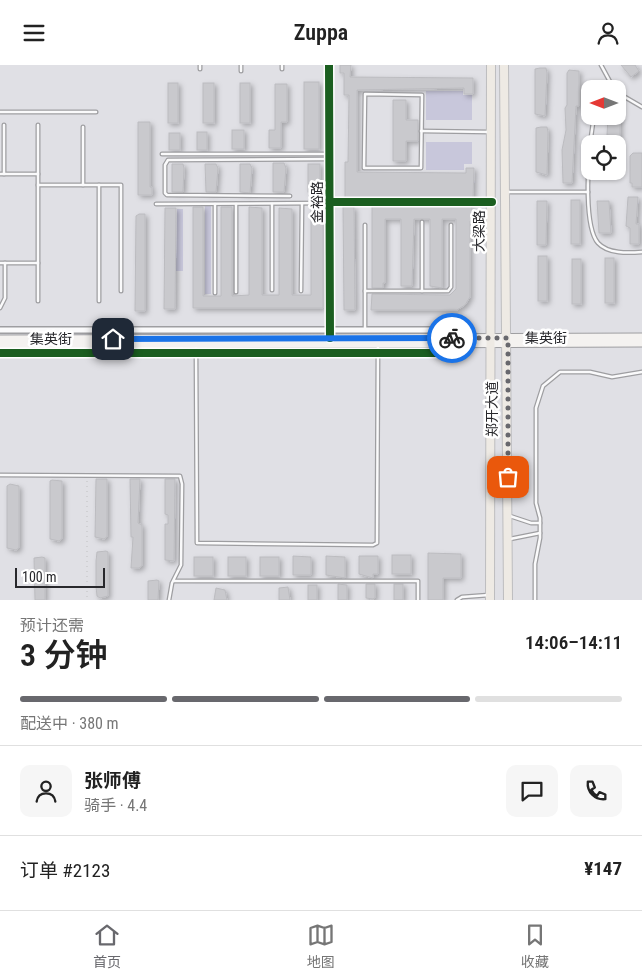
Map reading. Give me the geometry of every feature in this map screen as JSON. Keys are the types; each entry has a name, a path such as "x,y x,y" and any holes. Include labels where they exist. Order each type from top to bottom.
{"main road":[{"name":"大梁路","path":"491,65 492,341"},
{"name":"大梁路","path":"504,65 504,192 508,341"},
{"name":"集英街","path":"508,341 642,337"},
{"name":"集英街","path":"0,339 330,338 642,343"},
{"name":"集英街","path":"0,345 378,344 469,341"},
{"name":"郑开大道","path":"490,597 492,341"},
{"name":"郑开大道","path":"508,341 508,600"}],"street":[{"name":"金裕路","path":"329,65 330,338"},
{"path":"330,203 492,201"},
{"path":"0,330 453,330 469,341 457,353 280,351 196,354 0,353"}],"lane":[{"path":"241,65 241,71"},
{"path":"601,65 609,80"},
{"path":"365,94 422,95 421,131 421,168 364,168 365,94"},
{"path":"626,98 642,107"},
{"path":"0,112 96,112"},
{"path":"4,125 2,174 38,174"},
{"path":"38,125 38,301"},
{"path":"83,127 83,185"},
{"path":"421,131 491,132"},
{"path":"162,154 329,157"},
{"path":"290,196 167,195 165,193 165,165 168,160 329,157"},
{"path":"588,180 592,230 597,242 617,252 642,252"},
{"path":"38,185 121,185 121,291"},
{"path":"99,185 99,301"},
{"path":"504,192 588,192"},
{"path":"156,204 330,203"},
{"path":"214,204 215,293"},
{"path":"236,204 236,292"},
{"path":"272,204 272,291"},
{"path":"302,204 302,291"},
{"path":"422,222 422,291"},
{"path":"365,225 365,330"},
{"path":"365,291 448,291 451,287 451,225"},
{"path":"0,263 38,263"},
{"path":"0,308 5,298 5,263"},
{"path":"196,344 197,543 374,545 377,543 378,344"},
{"path":"535,600 535,564 540,533 536,503 536,408 542,386 560,372 590,372 612,377 642,372"},
{"path":"0,475 180,476 182,484 181,565 169,600"},
{"path":"508,515 531,523 540,523"},
{"path":"508,540 540,533"},
{"path":"174,581 418,581 418,600"},
{"path":"457,600 462,597 490,597"}],"path":[{"path":"87,475 87,600"}],"shaded area":[{"path":"426,91 463,91 463,95 472,95 472,120 426,120"},
{"path":"426,142 472,142 472,164 464,164 464,170 426,170"},
{"path":"205,206 211,206 211,294 205,294"},
{"path":"177,209 183,209 183,271 176,271"}],"building":[{"path":"340,65 351,65 350,77 473,78 473,94 464,94 464,88 357,90 357,172 466,173 466,168 474,168 473,198 345,198 345,162 348,162 349,95 344,95 344,73 340,73"},
{"path":"621,65 635,65 639,71 631,77"},
{"path":"546,68 547,73 545,116 535,114 535,69"},
{"path":"569,70 579,71 579,106 576,106 572,183 563,183 562,150 566,130 565,108 567,105 567,73"},
{"path":"304,82 319,82 319,149 304,149"},
{"path":"168,83 178,83 178,123 168,123"},
{"path":"203,83 214,83 214,123 203,123"},
{"path":"240,83 250,83 250,123 240,123"},
{"path":"275,84 287,84 287,122 281,122 281,148 269,148 269,130 275,130"},
{"path":"393,100 406,100 406,120 418,120 418,141 406,141 406,161 393,161"},
{"path":"138,122 150,122 150,187 152,187 152,195 138,195"},
{"path":"608,125 620,125 620,135 607,135"},
{"path":"547,127 548,132 547,175 536,172 536,128"},
{"path":"232,130 244,130 244,149 232,149"},
{"path":"197,132 207,132 207,150 197,150"},
{"path":"169,133 180,133 180,150 169,150"},
{"path":"633,153 642,153 642,187 632,187 632,183 630,183 630,156"},
{"path":"273,163 284,163 286,168 284,192 273,192"},
{"path":"172,164 183,164 183,192 172,192"},
{"path":"205,164 216,164 218,168 216,192 206,192"},
{"path":"240,164 250,164 252,168 250,193 240,192"},
{"path":"308,164 320,164 320,192 308,192"},
{"path":"628,197 638,197 636,224 639,224 639,244 630,244 630,228 626,226"},
{"path":"571,200 580,200 580,244 571,244"},
{"path":"537,201 547,201 546,245 537,245"},
{"path":"597,201 609,201 611,233 599,233"},
{"path":"472,206 472,221 470,221 470,297 465,305 457,310 371,310 372,294 450,295 456,289 456,219 442,219 442,288 430,286 430,219 414,219 412,286 401,286 401,219 385,219 385,283 383,283 383,288 372,288 372,207"},
{"path":"193,207 203,207 203,296 221,296 221,207 232,207 232,296 249,295 249,207 262,208 262,295 279,295 279,208 292,209 292,295 311,295 311,208 323,208 323,308 193,308"},
{"path":"343,207 354,207 355,310 344,310"},
{"path":"165,208 176,208 175,309 164,309"},
{"path":"145,214 145,311 135,311 136,216"},
{"path":"538,256 547,256 547,301 538,301"},
{"path":"605,258 614,258 614,303 605,303"},
{"path":"572,259 581,259 581,304 572,304"},
{"path":"96,479 107,479 107,537 104,539 95,537"},
{"path":"130,479 140,479 138,523 142,525 142,566 139,568 131,568 133,537 131,537"},
{"path":"165,479 175,479 174,561 165,560 165,524 168,524 168,515 165,514"},
{"path":"50,481 62,481 62,539 59,541 50,539"},
{"path":"10,484 19,486 19,548 16,550 7,548 7,486"},
{"path":"97,552 108,552 108,596 100,598 97,596 96,587"},
{"path":"428,553 461,554 461,578 443,578 443,600 428,600"},
{"path":"392,555 411,555 411,574 392,574"},
{"path":"293,556 311,557 311,575 293,575"},
{"path":"326,556 345,557 345,578 326,575"},
{"path":"359,556 378,556 378,574 373,574 373,578 359,574"},
{"path":"194,557 213,557 213,576 194,576"},
{"path":"228,557 246,557 246,576 228,576"},
{"path":"260,557 279,557 279,576 260,576"},
{"path":"34,558 45,558 45,600 35,600"},
{"path":"148,581 159,581 158,600 148,600"},
{"path":"338,584 347,585 347,600 338,600"},
{"path":"366,584 375,584 375,598 366,598"},
{"path":"394,584 403,584 403,600 394,600"},
{"path":"308,585 317,585 317,600 308,600"},
{"path":"288,587 290,600 279,600 279,588"},
{"path":"216,588 225,590 227,600 214,600"}],"cycle path":[{"path":"329,65 330,338"},
{"path":"329,202 492,202"},
{"path":"0,353 457,353 470,344"}],"way so far":[{"path":"452,338 508,338 508,477"}],"route":[{"path":"113,339 452,338"}]}
